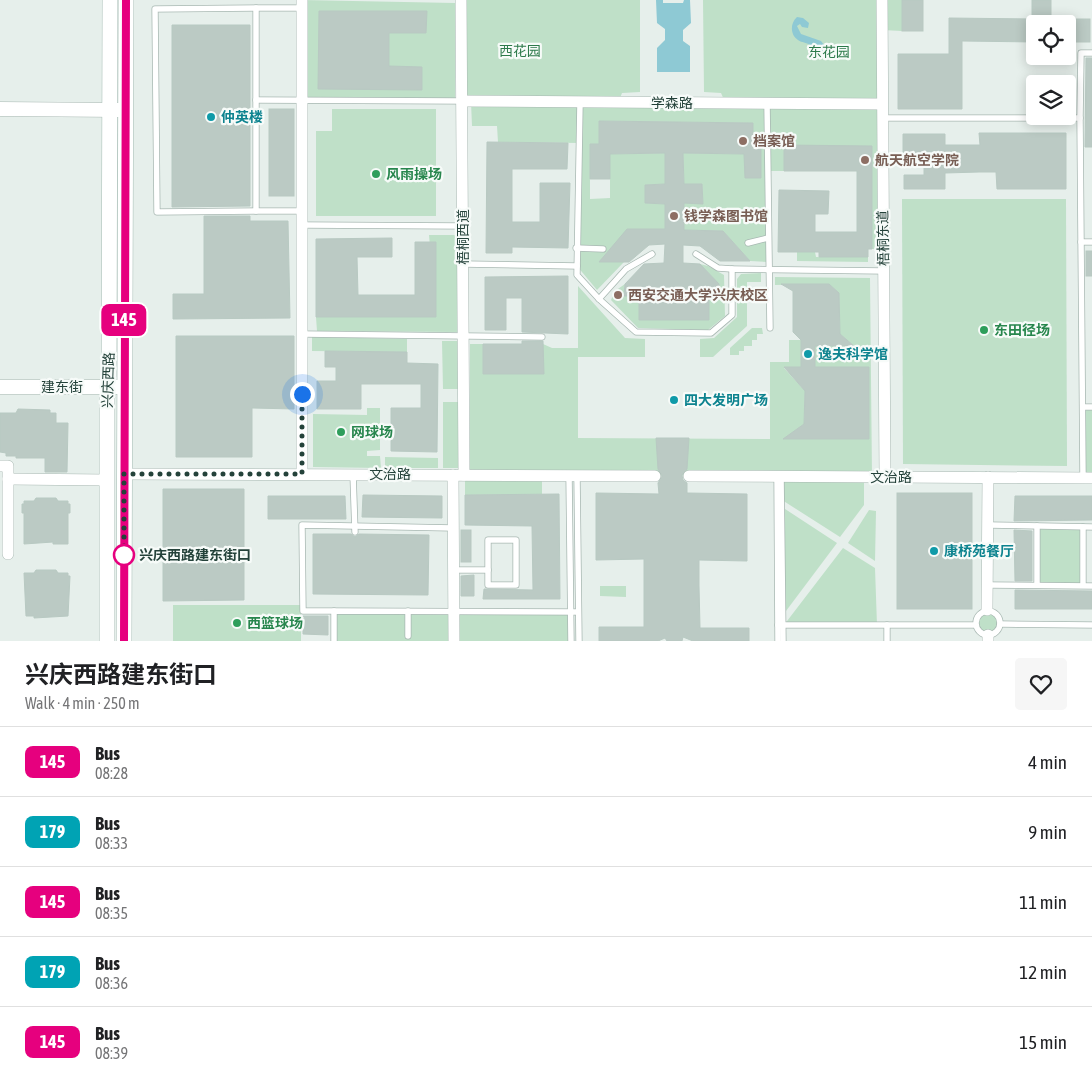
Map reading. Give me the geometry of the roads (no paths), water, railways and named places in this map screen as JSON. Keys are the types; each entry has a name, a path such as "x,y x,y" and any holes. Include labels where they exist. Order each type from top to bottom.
{"main road":[{"name":"兴庆西路","path":"110,0 110,109 117,387 124,474 124,641"},
{"name":"兴庆西路","path":"107,641 107,398 117,387 126,110 126,0"}],"street":[{"name":"梧桐西道","path":"454,641 453,528 458,475 463,336 461,0"},
{"name":"梧桐东道","path":"882,0 885,477"},
{"path":"302,4 302,474"},
{"name":"学森路","path":"462,101 882,104"},
{"path":"0,109 126,110"},
{"name":"建东街","path":"0,387 117,387"},
{"path":"0,466 8,466 4,528 8,554"},
{"name":"文治路","path":"124,474 655,476"},
{"name":"文治路","path":"689,476 1087,478"},
{"path":"987,610 988,478"},
{"path":"8,479 107,480"}],"lane":[{"path":"302,4 256,8 155,9 158,212 302,211"},
{"path":"256,8 256,212"},
{"path":"1087,478 1083,407 1080,118 1081,53 1092,52"},
{"path":"256,100 462,101"},
{"path":"580,103 577,275 599,299 636,332 711,333 732,315 732,268"},
{"path":"767,103 770,328"},
{"path":"882,118 1080,118"},
{"path":"302,225 463,226"},
{"path":"748,243 768,238"},
{"path":"1081,242 1092,242"},
{"path":"576,248 603,249"},
{"path":"599,299 626,269 652,254"},
{"path":"696,254 718,268 884,271"},
{"path":"463,264 577,266"},
{"path":"302,334 542,337"},
{"path":"1083,407 1092,407"},
{"path":"353,474 355,529"},
{"path":"573,475 578,641"},
{"path":"571,641 573,475"},
{"path":"779,476 781,624 784,641"},
{"path":"453,528 355,529 302,525 303,610 578,612"},
{"path":"989,525 1092,526"},
{"path":"1036,526 1037,584"},
{"path":"1083,526 1083,585"},
{"path":"488,540 516,540 516,585 488,585 488,570 488,540"},
{"path":"453,570 488,570"},
{"path":"988,585 1092,586"},
{"path":"987,610 996,614 1000,624 995,633 988,638 979,632 975,625 978,615 987,610"},
{"path":"334,611 334,641"},
{"path":"408,611 408,636"},
{"path":"781,624 975,625"},
{"path":"778,641 781,624"},
{"path":"1000,624 1092,625"},
{"path":"887,625 887,641"}],"water":[{"path":"656,0 663,0 663,3 683,3 684,0 690,0 691,23 683,30 683,41 690,46 690,72 657,72 657,48 665,40 665,29 657,23"},
{"path":"797,17 803,18 809,23 808,28 802,27 800,24 797,26 801,34 821,41 824,45 823,52 817,53 810,45 795,38 792,26"}],"place":[{"name":"仲英楼","path":"211,117"},
{"name":"档案馆","path":"743,141"},
{"name":"航天航空学院","path":"865,160"},
{"name":"风雨操场","path":"376,174"},
{"name":"钱学森图书馆","path":"674,216"},
{"name":"西安交通大学兴庆校区","path":"618,295"},
{"name":"东田径场","path":"984,330"},
{"name":"逸夫科学馆","path":"808,354"},
{"name":"四大发明广场","path":"674,400"},
{"name":"网球场","path":"341,432"},
{"name":"康桥苑餐厅","path":"934,551"},
{"name":"兴庆西路建东街口","path":"124,555"},
{"name":"西篮球场","path":"237,623"}],"park label":[{"name":"西花园","path":"520,51"},
{"name":"东花园","path":"829,52"}]}
